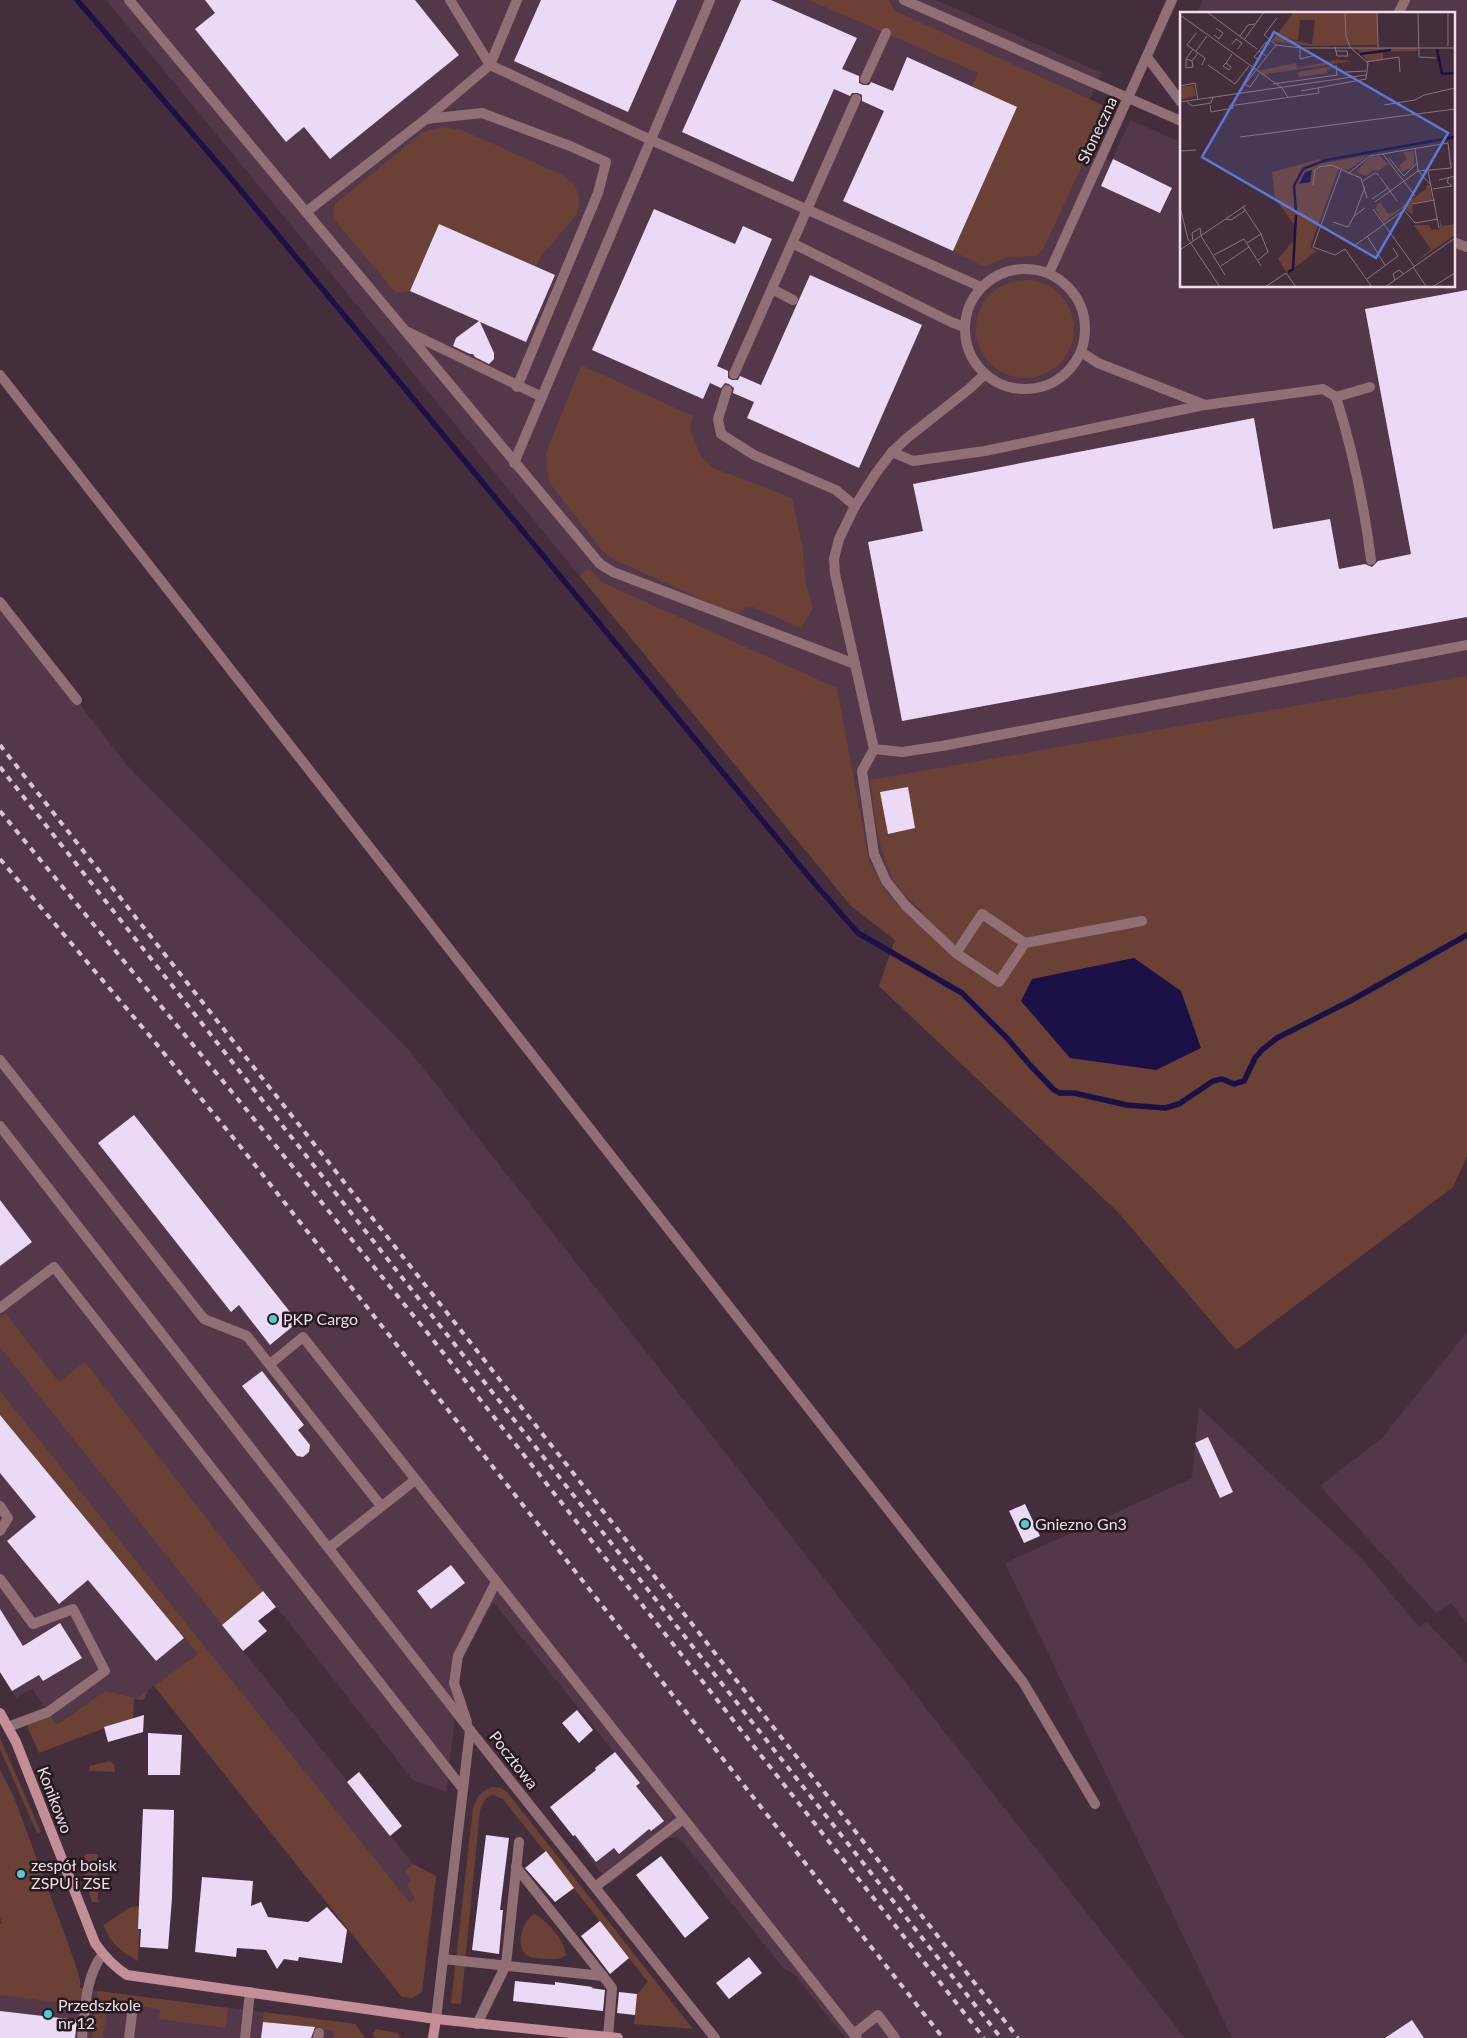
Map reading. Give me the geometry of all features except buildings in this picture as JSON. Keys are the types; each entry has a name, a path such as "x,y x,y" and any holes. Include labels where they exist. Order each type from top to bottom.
{"street":[{"path":"129,0 600,564 613,572 856,664"},
{"path":"450,0 490,65 650,140 981,287"},
{"path":"306,212 426,119 490,65 517,0"},
{"path":"514,463 710,0"},
{"path":"904,0 1180,121"},
{"name":"Słoneczna","path":"1049,273 1172,0"},
{"path":"1399,12 1405,0"},
{"path":"865,79 886,33"},
{"path":"1147,57 1180,101"},
{"path":"734,374 856,99"},
{"path":"426,119 482,113 570,146 606,162 598,193 517,387"},
{"path":"1454,242 1467,248"},
{"path":"792,243 964,327"},
{"path":"1020,269 1035,269 1049,273 1063,282 1075,294 1083,309 1086,326 1081,352 1068,372 1055,382 1040,388 1023,390 1006,387 985,374 970,354 964,327 970,305 981,287 992,278 1006,272 1020,269"},
{"path":"772,289 793,300"},
{"path":"404,331 517,387 542,397"},
{"path":"1081,352 1098,363 1205,405"},
{"path":"985,374 892,452 855,506 839,539 834,559 842,609 874,749 862,771 874,854 886,880 906,906 956,953 999,982 1025,943"},
{"path":"0,376 1023,1682 1095,1804"},
{"path":"1336,397 1370,388"},
{"path":"892,452 913,461 985,451 1205,405 1323,389 1336,397 1357,473 1365,512 1371,560"},
{"path":"727,390 718,419 721,434 754,456 836,490 855,506"},
{"path":"0,602 77,700"},
{"path":"874,749 902,752 942,746 1467,646"},
{"path":"956,953 982,914 1025,943 1142,921"},
{"path":"0,1060 204,1319 247,1336 381,1506"},
{"path":"0,1126 470,1730"},
{"path":"0,1308 54,1267 463,1789"},
{"path":"270,1364 303,1337 856,2036 878,2015 895,2038"},
{"path":"329,1548 415,1480"},
{"path":"0,1506 8,1518 0,1531"},
{"path":"0,1579 33,1624 73,1609 106,1671 48,1712 8,1727"},
{"path":"470,1730 454,1683 458,1656 496,1582"},
{"name":"Konikowo","path":"0,1713 20,1751 88,1928 103,1954"},
{"name":"Pocztowa","path":"436,2019 470,1730"},
{"name":"Pocztowa","path":"470,1730 715,2038"},
{"path":"595,1888 684,1819"},
{"path":"476,2024 506,1965 518,1842"},
{"path":"82,2038 88,1989 98,1960 103,1954 116,1968 126,1974 436,2019 613,2038 612,1988 516,1867"},
{"path":"443,1959 603,1976"},
{"path":"246,2038 250,1992"},
{"path":"129,2038 133,2006"},
{"path":"434,2038 436,2019"}],"shaded area":[{"path":"106,0 936,0 1102,73 1090,99 1107,107 1090,146 1111,162 1130,120 1180,142 1180,288 1454,288 1454,12 1198,12 1203,0 1467,0 1467,1156 1453,1187 1236,1350 1118,1212 879,986 895,940 851,906"},
{"path":"809,0 888,0 895,11 1107,107 1043,250 1035,256 1007,257 985,267 953,251 1017,107 972,86 978,73"},
{"path":"442,127 462,130 562,175 575,185 579,198 577,214 542,255 536,266 439,225 410,291 396,293 333,218 335,204 423,132"},
{"path":"1025,280 1044,284 1060,294 1070,310 1074,329 1070,348 1060,364 1044,374 1025,378 1006,374 990,364 980,348 976,329 980,310 990,294 1006,284"},
{"path":"581,365 693,416 690,429 700,455 713,468 792,498 802,545 806,584 813,608 801,628 753,607 745,608 736,615 611,558 602,550 549,482 546,453"},
{"path":"588,568 601,582 837,688 869,861 885,891 913,921 922,911 902,892 887,867 876,824 870,780 1467,676 1467,1156 1453,1187 1236,1350 1118,1212 879,986 895,940 851,906 580,576"},
{"path":"0,601 125,763 409,1050 1185,2038 845,2038 795,1975 782,1967 683,1842 674,1837 665,1839 610,1884 573,1836 639,1783 493,1602 462,1659 446,1792 413,1780 264,1591 222,1624 413,1864 436,1876 429,1934 197,1656 137,1698 105,1691 57,1725 32,1689 16,1698 0,1672"},
{"path":"1134,958 1181,991 1201,1048 1156,1070 1070,1058 1021,1001 1032,979"},
{"path":"6,1314 59,1382 85,1362 263,1591 222,1625 0,1347 0,1319"},
{"path":"1467,1332 1467,1624 1451,1603 1436,1613 1320,1486 1382,1438"},
{"path":"0,1391 410,1903 415,1898 407,1885 411,1880 405,1871 413,1864 436,1876 422,1992 412,1998 402,1997 154,1686 198,1654 0,1415"},
{"path":"1199,1407 1362,1559 1419,1627 1427,1622 1467,1664 1467,2038 1232,2038 1005,1563 1192,1478"},
{"path":"148,1690 144,1700 134,1699 133,1720 129,1721 126,1737 120,1722 39,1753 27,1726 50,1715 57,1725 105,1691 137,1698"},
{"path":"0,1738 41,1832 37,1833 0,1749"},
{"path":"110,1761 114,1765 115,1772 89,1771 90,1766"},
{"name":"zespół boisk ZSPU i ZSE","path":"0,1770 14,1797 74,1960 80,1979 80,1988 88,1989 86,2006 0,1995 0,1923 2,1924 0,1917"},
{"path":"493,1787 501,1788 507,1792 693,2029 634,2024 637,1994 648,1982 503,1799 492,1795 486,1798 480,1810 461,2004 451,2003 473,1808 480,1794"},
{"path":"85,1854 98,1854 98,1902 92,1902 83,1872"},
{"path":"140,1906 138,1961 117,1946 109,1937 103,1925 131,1907"},
{"path":"534,1914 554,1931 565,1949 566,1955 557,1959 547,1959 529,1956 523,1951 521,1933 526,1922"},
{"path":"0,1970 80,1979 80,1988 98,1991 355,2024 365,2038 0,2038"},
{"path":"98,1991 228,2008 225,2028 159,2019 160,2009 108,2002 103,2038 92,2038"},
{"path":"264,2012 355,2024 365,2038 333,2038 334,2031 263,2022"},
{"path":"376,2029 397,2033 401,2038 375,2038 372,2034"}],"waterway":[{"path":"77,0 228,175 815,884 858,933 962,993 1007,1038 1054,1090 1060,1093 1074,1093 1127,1105 1165,1108 1179,1104 1213,1081 1222,1079 1234,1084 1244,1081 1255,1058 1277,1038 1352,1000 1467,935"}],"railway":[{"path":"0,745 1018,2038"},
{"path":"0,767 1001,2038"},
{"path":"0,811 430,1336 984,2038"},
{"path":"0,859 240,1146 943,2038"}],"place":[{"name":"PKP Cargo","path":"273,1319"},
{"name":"Gniezno Gn3","path":"1025,1524"},
{"name":"zespół boisk ZSPU i ZSE","path":"21,1874"},
{"name":"Przedszkole nr 12","path":"48,2014"}]}
